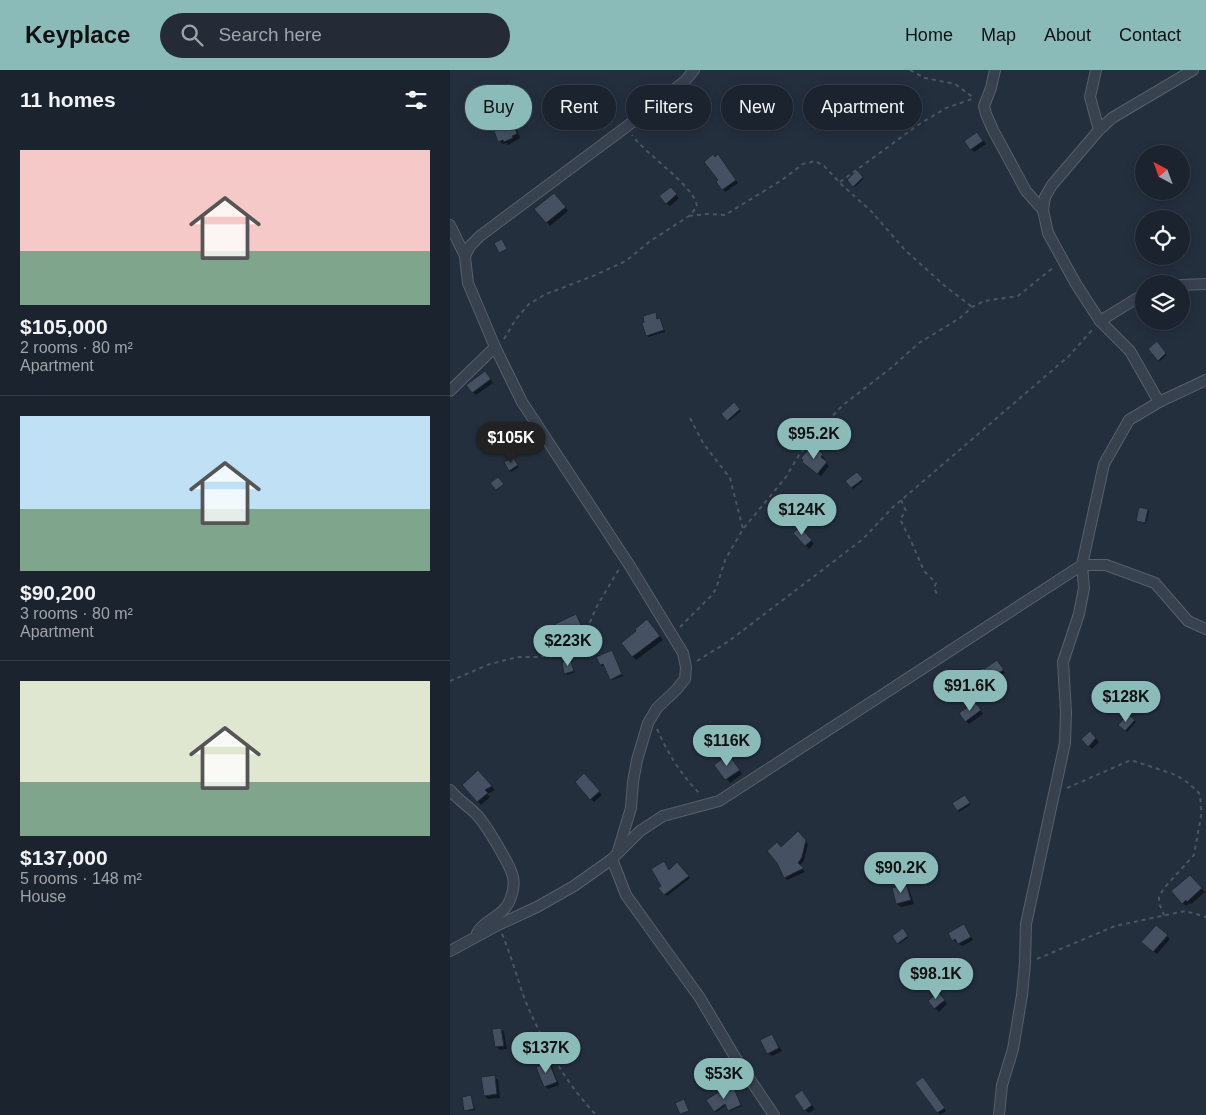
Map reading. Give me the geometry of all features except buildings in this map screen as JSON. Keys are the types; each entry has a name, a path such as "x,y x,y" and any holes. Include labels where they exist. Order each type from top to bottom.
{"street":[{"path":"680,85 694,70"},
{"path":"994,70 991,88 984,106 992,130 1026,191 1043,210"},
{"path":"1096,70 1090,96 1099,130"},
{"path":"1159,402 1130,351 1100,321 1076,284 1048,233 1043,210 1045,196 1052,185 1099,130 1112,118 1193,70"},
{"path":"465,256 470,246 480,236 626,127"},
{"path":"450,225 465,256 468,283 496,349 522,402 625,559 683,653 686,667 685,679 658,708 648,723 646,736 637,760 631,808 615,856 626,895 700,998 735,1057 774,1115"},
{"path":"1190,285 1206,284"},
{"path":"1100,321 1135,300"},
{"path":"450,391 496,349"},
{"path":"999,1115 1002,1085 1014,1040 1025,963 1026,924 1065,742 1064,662 1084,588 1082,565 1104,464 1129,420 1159,402 1206,380"},
{"path":"450,951 574,886 615,856 640,831 663,816 719,801 1082,565 1106,565 1154,583 1188,621 1206,628"},
{"path":"450,790 477,815 495,841 513,877 512,895 508,904 502,912 480,928 476,936"}],"path":[{"path":"910,70 925,78 955,84 984,106"},
{"path":"840,182 918,125 946,108 975,98"},
{"path":"496,349 516,319 529,304 546,294 626,261 649,242 690,216 697,207 697,202 688,190 636,141 628,130"},
{"path":"690,216 707,214 725,215 809,162 814,162 824,166 871,211 905,250 972,307"},
{"path":"673,635 711,596 716,589 725,560 743,529 781,483 815,435 843,405 891,368 919,343 960,318 972,307 984,301 1018,296 1063,260"},
{"path":"686,667 729,641 863,538 901,500 1069,356 1100,321"},
{"path":"690,418 703,443 730,478 743,529"},
{"path":"901,500 906,511 900,520 912,541 924,571 936,583 934,588 937,594"},
{"path":"450,681 490,664 518,657 548,656 566,652 576,646 583,638 596,606 625,559"},
{"path":"652,717 666,749 680,770 689,783 710,804"},
{"path":"1055,790 1071,787 1131,760 1176,775 1188,782 1199,793 1202,802 1201,816 1194,855 1161,892 1159,903 1164,915"},
{"path":"1025,963 1115,926 1185,911 1206,916"},
{"path":"498,925 525,999 540,1033 570,1084 596,1115"}]}
